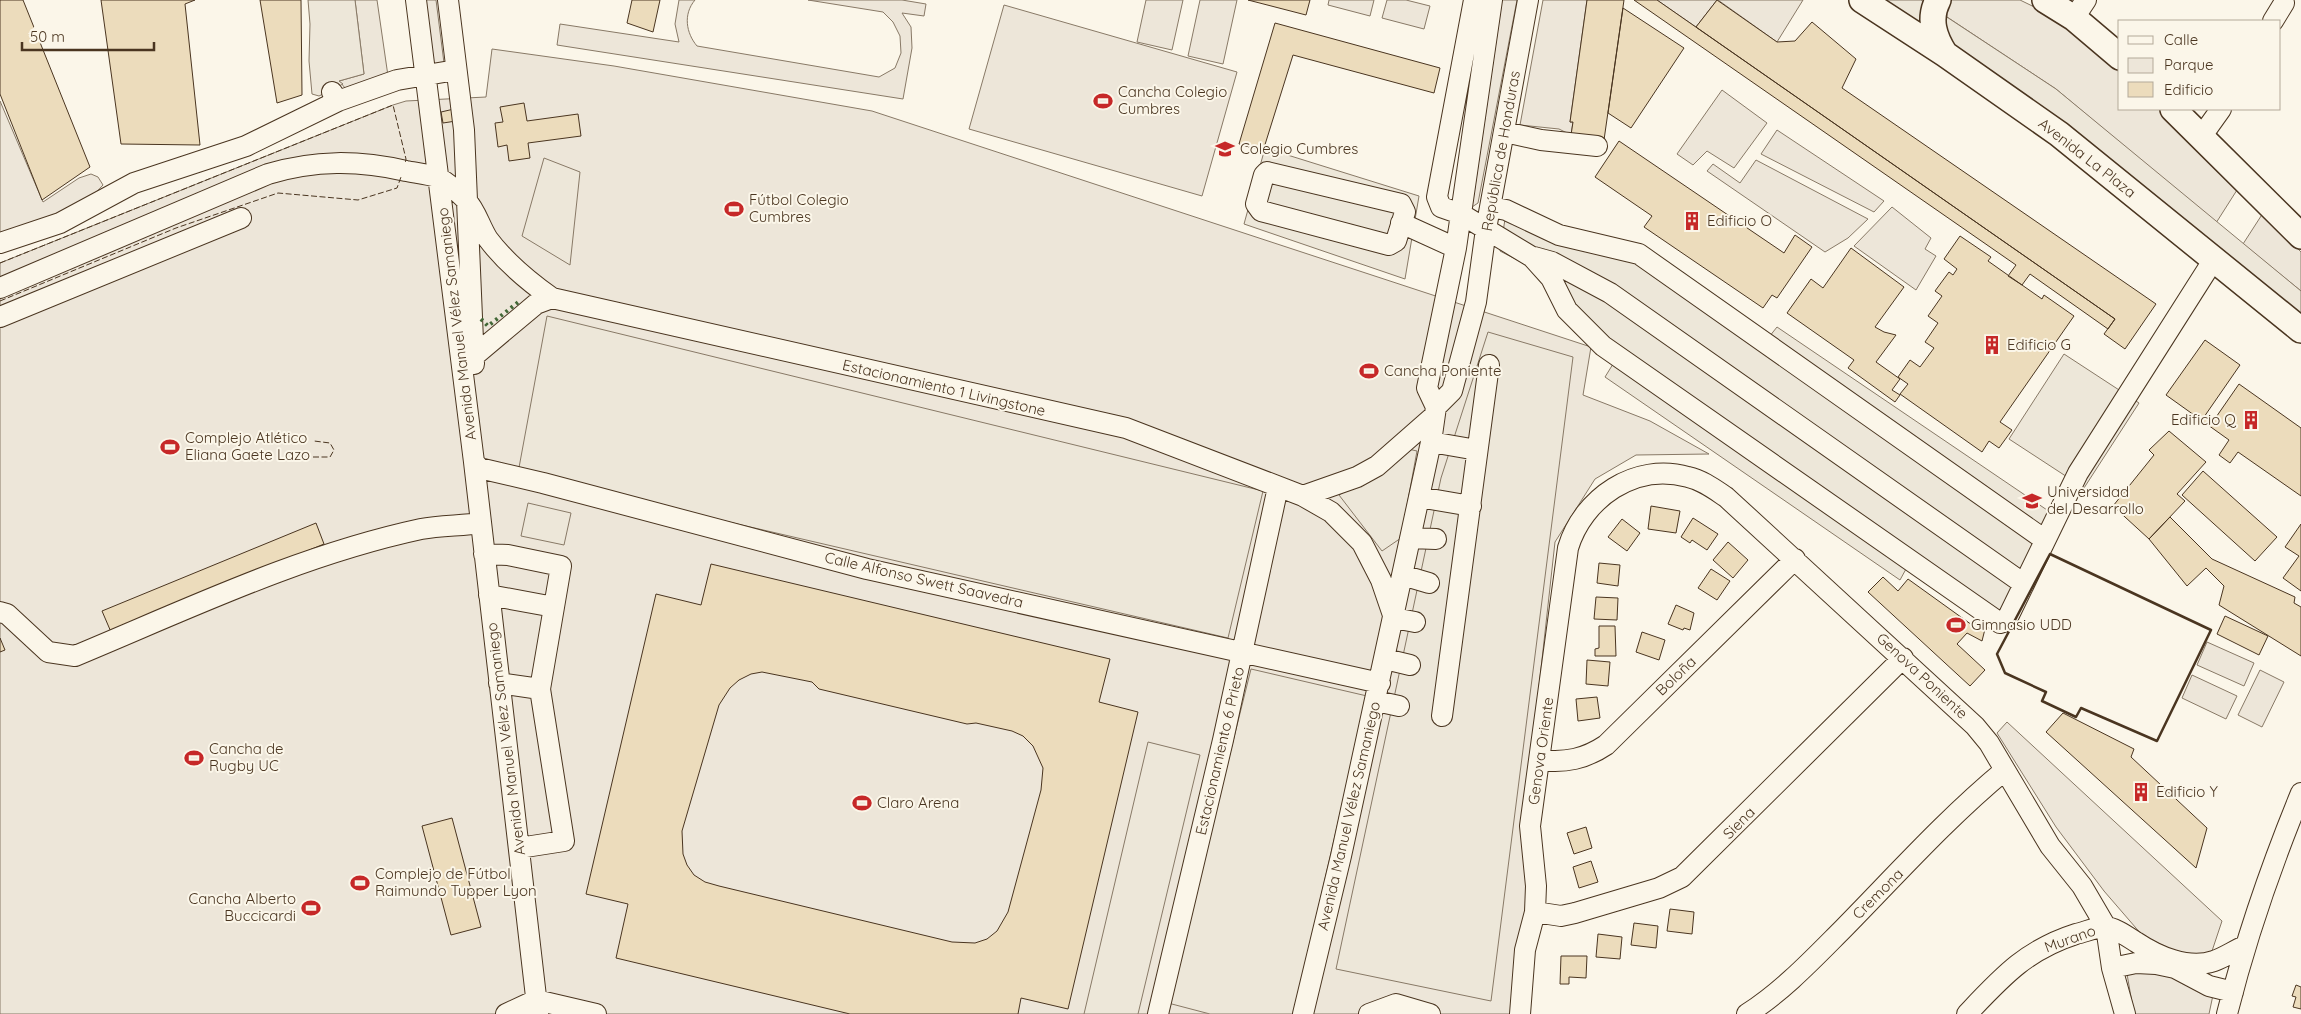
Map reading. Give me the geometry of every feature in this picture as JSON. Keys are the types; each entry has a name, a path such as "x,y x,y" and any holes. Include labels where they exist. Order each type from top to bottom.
{"main road":[{"name":"Avenida La Plaza","path":"1862,0 1945,54 2059,134 2301,330"},
{"path":"1938,0 1933,14 1933,27 1937,42 1945,54"},
{"path":"2045,0 2080,9 2118,55"},
{"path":"2174,110 2299,231"}],"street":[{"name":"Avenida Manuel Vélez Samaniego","path":"416,0 476,465 484,554 537,1007"},
{"name":"Avenida Manuel Vélez Samaniego","path":"448,0 465,158 474,356 476,465"},
{"path":"1474,0 1437,197 1441,207 1461,214 1532,257 1551,278 1567,310 1603,346 2000,623 2006,621 2078,473 2214,259"},
{"name":"República de Honduras","path":"1435,412 1427,388 1456,248 1492,0"},
{"name":"República de Honduras","path":"1303,496 1358,477 1377,466 1435,412 1452,391 1476,302 1486,229 1528,0"},
{"path":"2274,20 2284,3"},
{"path":"420,28 451,24"},
{"path":"0,243 60,223 134,183 246,146 335,96 397,80 456,70"},
{"path":"2201,137 2220,110"},
{"path":"1505,132 1541,140 1597,146"},
{"path":"0,288 268,174 287,168 331,162 356,162 380,165 439,178 467,200"},
{"path":"1267,172 1271,172 1401,204 1405,208 1401,223 1396,241 1389,245 1262,211 1256,204 1264,176 1267,172"},
{"name":"Estacionamiento 1 Livingstone","path":"467,200 488,238 502,257 520,274 552,298 1126,428 1303,496 1331,512 1362,543 1381,580 1394,618"},
{"path":"1491,207 1506,210 1538,227 1559,235 1639,254 2045,540"},
{"path":"0,317 241,218"},
{"path":"1401,223 1456,248"},
{"path":"1532,257 1552,262 1610,293 2024,584"},
{"path":"1448,292 1476,302"},
{"path":"474,356 536,304 552,298"},
{"path":"1442,716 1489,365"},
{"path":"1456,379 1469,385 1484,402"},
{"name":"Avenida Manuel Vélez Samaniego","path":"1303,1014 1378,692 1431,442 1435,412"},
{"path":"1431,442 1478,450"},
{"name":"Calle Alfonso Swett Saavedra","path":"476,465 868,569 1243,653 1378,692 1399,706"},
{"name":"Genova Poniente","path":"1601,497 1625,480 1641,476 1673,474 1688,477 1726,496 1975,726 1989,743 2050,846 2082,886 2106,926 2112,968 2125,1014"},
{"name":"Estacionamiento 6 Prieto","path":"1158,1014 1243,653 1278,487"},
{"path":"1419,497 1471,506"},
{"name":"Genova Oriente","path":"1520,1014 1525,950 1535,912 1536,886 1530,826 1568,548 1572,535 1580,522 1601,497"},
{"path":"0,612 7,614 48,652 74,656 300,563 348,548 422,529 481,523"},
{"path":"1410,538 1436,538"},
{"path":"484,554 508,556 562,566 540,690 564,841 519,848"},
{"name":"Boloña","path":"1540,760 1555,762 1575,760 1591,755 1606,745 1795,559"},
{"path":"1402,576 1430,584"},
{"path":"489,595 554,607"},
{"path":"1394,618 1415,622"},
{"name":"Siena","path":"1535,912 1562,916 1575,913 1659,888 1682,877 1695,867 1903,658"},
{"path":"1385,660 1410,666"},
{"path":"499,683 540,690"},
{"name":"Cremona","path":"1747,1014 1766,1002 1806,965 1946,824 2005,770"},
{"path":"2227,1014 2245,946 2272,864 2301,793"},
{"name":"Murano","path":"1967,1014 2007,972 2036,952 2069,937 2106,926 2129,937 2150,951 2175,961 2197,964 2214,961 2245,946"},
{"path":"2112,968 2136,963 2156,964 2175,968 2209,986 2232,992"},
{"path":"1369,1014 1396,1004 1430,1014"},
{"path":"506,1014 537,1007 596,1014"}],"green space":[{"path":"355,0 377,0 388,76 346,89 339,81 364,74"},
{"path":"424,0 436,0 444,63 433,64"},
{"path":"679,0 695,0 691,5 687,23 690,35 697,46 879,77 895,68 901,53 900,36 893,22 883,12 808,0 902,0 926,4 924,16 902,13 911,27 912,48 903,99 557,45 560,24 679,42 675,24"},
{"path":"1146,0 1183,0 1172,50 1137,42"},
{"path":"1200,0 1237,0 1223,64 1188,56"},
{"path":"1329,0 1374,0 1370,16 1328,5"},
{"path":"1387,0 1406,0 1430,6 1424,29 1382,18"},
{"path":"1502,0 1517,0 1478,203 1472,207"},
{"path":"1543,0 1587,0 1570,122 1573,122 1571,135 1559,129 1520,125"},
{"path":"1657,0 1717,0 1696,27"},
{"path":"1718,0 1803,0 1777,42"},
{"path":"1946,0 2020,0 2063,21 2118,71 2118,110 2159,110 2209,155 2237,190 2216,223 2056,89 1941,13"},
{"name":"Cancha Colegio Cumbres","path":"1004,5 1237,72 1202,196 969,129"},
{"path":"492,49 614,66 872,111 1591,347 1583,395 1650,421 1709,454 1636,455 1595,479 1555,542 1531,759 1531,885 1514,1014 0,1014 0,263 393,105 406,101 486,97"},
{"path":"1722,90 1767,123 1734,168 1707,151 1693,165 1677,154"},
{"path":"0,101 43,202 79,178 91,174 98,177 103,185 93,195 69,211 0,237"},
{"path":"1777,130 1884,201 1874,212 1761,154"},
{"path":"1756,160 1868,219 1848,238 1825,252 1707,171 1713,164 1740,183"},
{"path":"1892,207 1931,238 1925,249 1936,256 1916,290 1854,246"},
{"path":"2263,213 2301,252 2301,291 2243,244"},
{"path":"2207,642 2254,663 2244,686 2197,665"},
{"path":"2260,670 2284,682 2262,727 2238,715"},
{"path":"2192,675 2237,696 2226,719 2182,698"},
{"path":"2007,722 2222,921 2211,954 2182,955 2142,935 2104,891 2056,827 1997,733"},
{"path":"2158,970 2213,995 2209,1014 2134,1014 2127,974"}],"shaded area":[{"path":"308,0 355,0 364,74 339,81 343,84 319,96 312,94 309,61 310,24"},
{"path":"1862,0 1921,0 2056,89 2301,291 2301,322"},
{"path":"1265,148 1419,196 1405,279 1244,224"},
{"path":"544,158 580,172 570,265 522,236"},
{"name":"Universidad del Desarrollo","path":"1508,200 1539,220 1640,247 1769,337 1777,327 2050,512 1996,621 1906,569 1900,580 1605,377 1613,364 1574,332 1553,298 1544,274 1500,251"},
{"path":"547,316 1263,491 1228,638 518,473"},
{"path":"1488,332 1573,357 1491,1001 1336,969 1441,478"},
{"name":"Universidad del Desarrollo","path":"2064,354 2139,403 2084,488 2009,439"},
{"path":"1408,449 1417,451 1401,538 1382,551 1339,495 1376,474"},
{"path":"528,503 571,513 564,545 521,536"},
{"path":"1251,669 1367,696 1294,1014 1210,1014 1168,1003"},
{"path":"1148,742 1200,755 1138,1014 1084,1014"}],"building":[{"path":"0,0 23,0 90,167 42,200 0,94"},
{"path":"101,0 195,0 185,4 200,145 121,144"},
{"path":"260,0 301,0 302,95 277,103"},
{"path":"632,0 660,0 653,32 627,23"},
{"path":"1248,0 1310,0 1306,15"},
{"path":"1587,0 1624,0 1604,140 1571,135 1573,122 1570,122"},
{"path":"1634,0 1657,0 2115,319 2108,329 2030,274 2022,285 2008,276 2016,265"},
{"path":"1717,0 1777,42 1795,41 1812,22 1856,59 1842,88 2156,304 2125,349 2104,334 2115,319 1696,27"},
{"path":"1623,8 1684,48 1631,128 1608,113"},
{"path":"1275,23 1440,68 1434,93 1293,55 1263,151 1239,144"},
{"path":"524,103 527,121 578,114 581,136 528,143 530,158 509,161 507,145 498,147 495,123 503,122 500,107"},
{"path":"454,109 456,121 443,123 441,112"},
{"name":"Edificio O","path":"1619,141 1784,253 1795,235 1812,247 1777,298 1772,295 1763,308 1644,227 1652,216 1595,177"},
{"name":"Edificio G","path":"1960,236 1991,257 1988,261 2022,285 2042,299 2044,295 2074,316 2000,422 2012,430 1999,448 1989,441 1982,452 1900,394 1908,384 1898,377 1910,360 1920,367 1934,348 1925,342 1938,323 1928,316 1942,296 1935,291 1949,272 1953,275 1957,269 1944,259"},
{"path":"1851,248 1904,287 1875,327 1896,335 1876,362 1900,379 1892,390 1900,395 1895,402 1848,368 1854,360 1787,313 1811,279 1823,288"},
{"name":"Edificio Q","path":"2205,340 2240,365 2204,417 2212,423 2239,384 2301,428 2301,496 2238,452 2230,463 2219,455 2229,440 2166,395"},
{"path":"2169,431 2206,462 2177,494 2185,501 2149,539 2113,506 2154,455 2149,450"},
{"path":"2203,471 2277,537 2255,561 2182,495"},
{"path":"1651,506 1680,511 1676,533 1648,529"},
{"path":"2170,517 2212,559 2295,597 2294,603 2301,607 2301,656 2219,605 2224,586 2206,568 2187,586 2149,539"},
{"path":"1693,518 1718,534 1707,550 1692,540 1690,543 1681,537"},
{"path":"1622,519 1640,533 1627,551 1608,537"},
{"path":"316,523 324,544 111,632 102,611"},
{"path":"2301,524 2301,591 2283,578 2299,556 2285,547"},
{"path":"1728,542 1748,560 1733,578 1713,560"},
{"path":"1599,563 1620,565 1618,586 1597,583"},
{"name":"Claro Arena","path":"711,564 1110,659 1099,702 1138,712 1068,1009 1021,998 1018,1014 850,1014 616,958 628,904 586,894 656,594 701,605","holes":["762,672 812,682 819,689 967,724 976,723 1012,731 1023,736 1033,746 1043,768 1041,790 1008,912 997,931 987,939 975,943 952,942 719,886 705,882 694,875 687,865 683,854 682,831 719,705 730,688 739,680 751,674"]},
{"path":"1711,569 1730,581 1717,600 1698,588"},
{"path":"1883,577 1898,591 1908,579 1972,625 1974,622 1985,629 1982,641 1967,633 1957,644 1985,670 1970,686 1868,592"},
{"path":"1596,597 1618,598 1617,620 1594,619"},
{"path":"1676,605 1694,613 1690,630 1684,628 1683,630 1668,624"},
{"path":"2225,616 2268,636 2259,655 2217,634"},
{"path":"1599,626 1615,626 1616,656 1595,656 1595,649 1599,648"},
{"path":"1642,632 1665,640 1659,660 1636,652"},
{"path":"0,638 5,650 0,652"},
{"path":"1587,660 1610,662 1608,686 1586,684"},
{"path":"1597,697 1600,718 1578,721 1576,699"},
{"name":"Edificio Y","path":"2063,713 2134,749 2131,757 2207,828 2196,868 2046,732"},
{"path":"452,818 481,927 451,935 422,826"},
{"path":"1586,827 1592,848 1574,854 1567,833"},
{"path":"1591,861 1598,882 1579,888 1573,867"},
{"path":"1670,909 1694,912 1692,934 1667,931"},
{"path":"1634,923 1658,926 1656,948 1631,945"},
{"path":"1598,934 1622,937 1620,959 1596,957"},
{"path":"1561,956 1587,956 1586,978 1569,977 1569,984 1560,984"},
{"path":"2296,985 2301,987 2301,1009 2293,1007 2296,997 2292,996"}],"hedge":[{"path":"481,319 488,326 521,300"}],"fence":[{"path":"0,263 393,105 406,159 405,164"},
{"path":"0,301 176,228 278,193 358,200 397,188 401,177"},
{"path":"313,457 330,457 334,450 330,443 314,441"}],"wall":[{"path":"2050,554 2211,630 2157,741 2081,708 2076,717 2042,701 2046,692 2005,673 1997,654 2050,554"}],"place":[{"name":"Cancha Colegio Cumbres","path":"1103,101"},
{"name":"Colegio Cumbres","path":"1225,149"},
{"name":"Fútbol Colegio Cumbres","path":"734,209"},
{"name":"Edificio O","path":"1692,221"},
{"name":"Edificio G","path":"1992,345"},
{"name":"Cancha Poniente","path":"1369,371"},
{"name":"Edificio Q","path":"2251,420"},
{"name":"Complejo Atlético Eliana Gaete Lazo","path":"170,447"},
{"name":"Universidad del Desarrollo","path":"2032,501"},
{"name":"Gimnasio UDD","path":"1956,625"},
{"name":"Cancha de Rugby UC","path":"194,758"},
{"name":"Edificio Y","path":"2141,792"},
{"name":"Claro Arena","path":"862,803"},
{"name":"Complejo de Fútbol Raimundo Tupper Lyon","path":"360,883"},
{"name":"Cancha Alberto Buccicardi","path":"311,908"}]}
